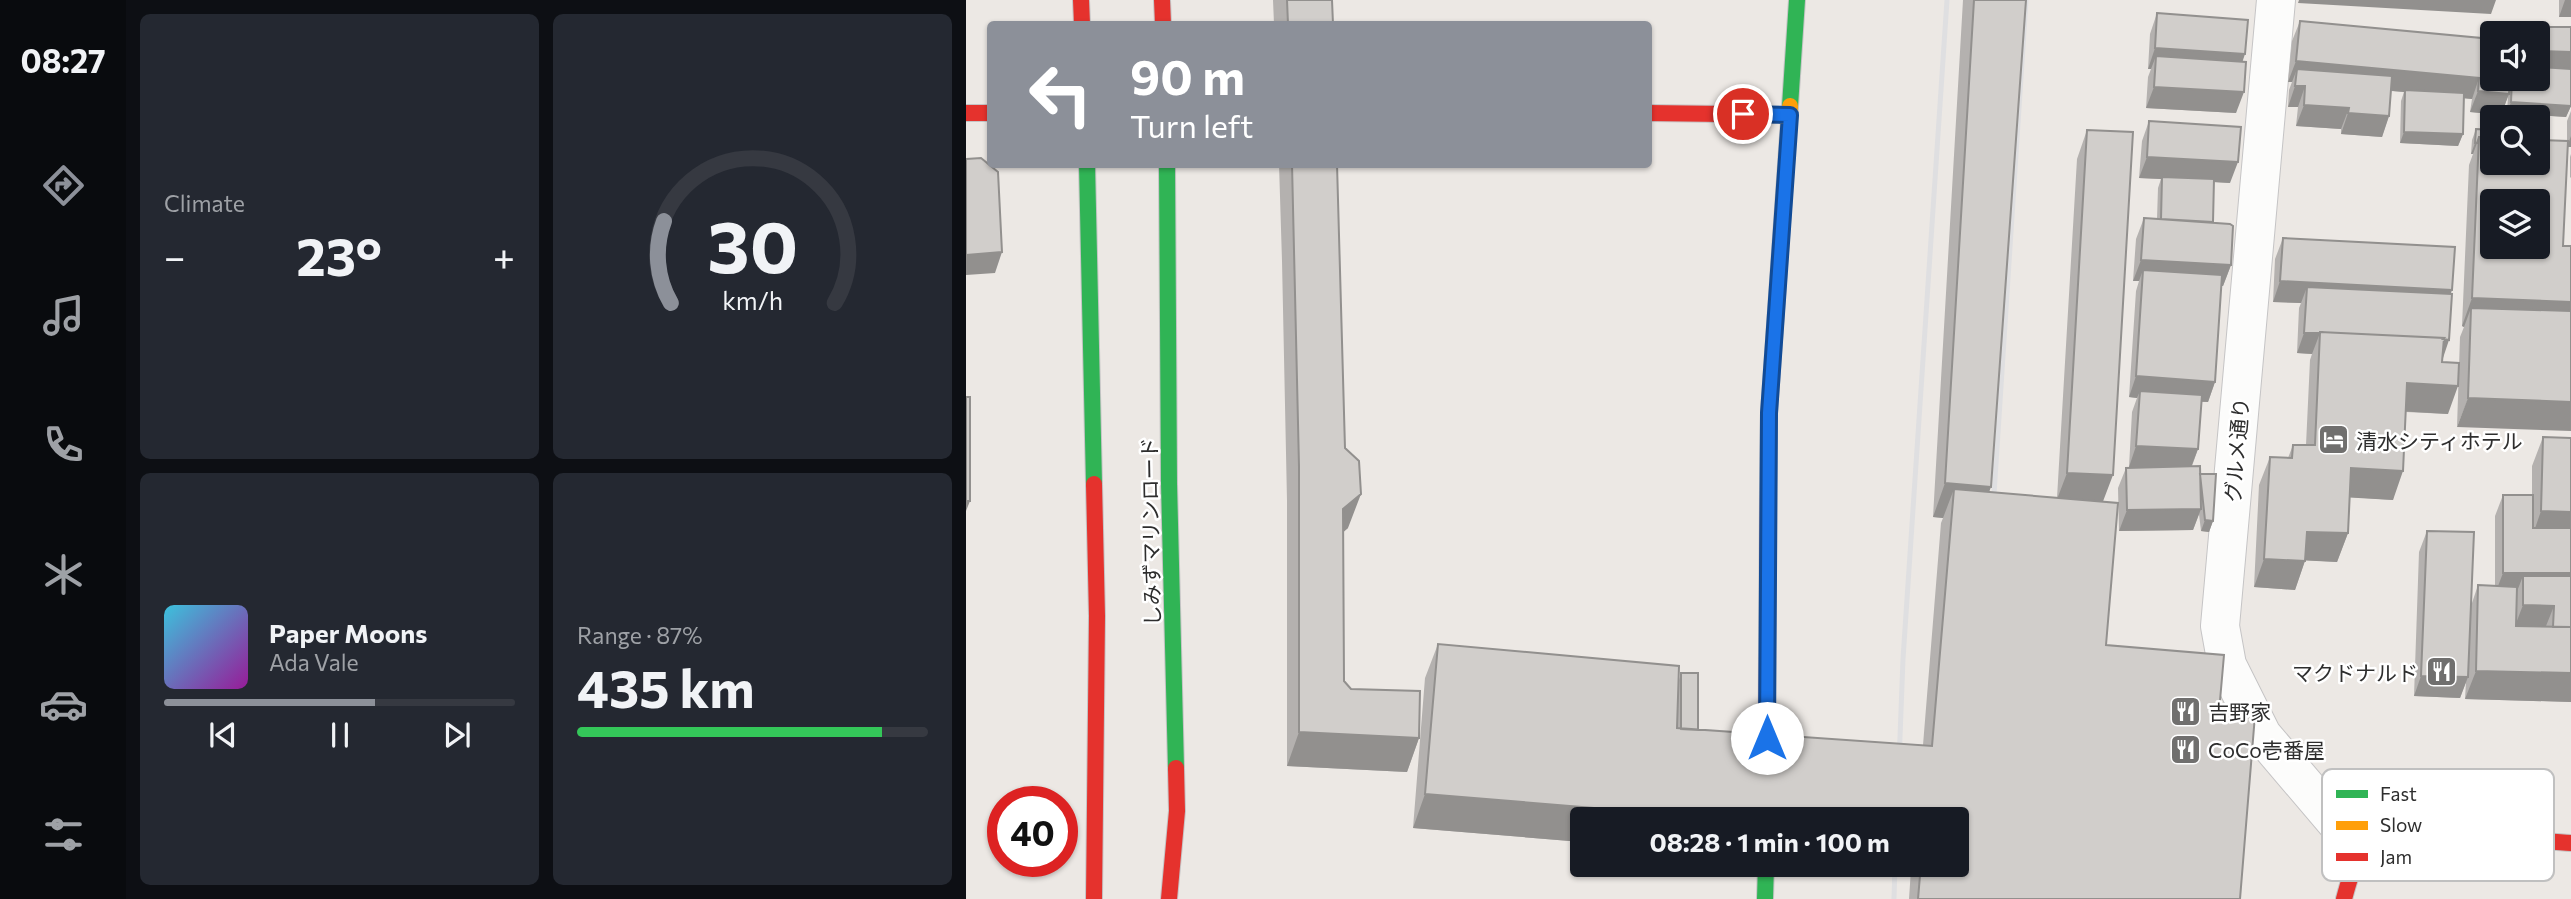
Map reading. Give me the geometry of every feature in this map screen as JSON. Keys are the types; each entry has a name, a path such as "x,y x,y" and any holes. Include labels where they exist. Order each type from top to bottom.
{"street":[{"path":"1081,0 1082,21"},
{"path":"1162,0 1163,21"},
{"path":"1766,807 1769,413 1797,0"},
{"name":"グルメ通り","path":"2276,0 2220,626 2227,665 2262,735 2322,806"},
{"path":"966,113 987,113"},
{"path":"1652,113 1790,115"},
{"path":"1087,168 1097,616 1094,899"},
{"name":"しみずマリンロード","path":"1167,168 1169,483 1177,811 1169,899"},
{"path":"1765,899 1766,877"},
{"path":"2344,899 2349,881"}],"building":[{"path":"1287,0 1332,0 1333,21 1288,21"},
{"path":"1974,0 2026,0 1991,487 1945,483"},
{"path":"2157,13 2248,20 2245,54 2155,48"},
{"path":"2300,21 2480,38 2480,91 2509,91 2509,94 2478,91 2479,78 2296,61"},
{"path":"2550,27 2571,27 2571,52 2550,51"},
{"path":"2156,56 2246,62 2244,92 2154,87"},
{"path":"2550,68 2571,69 2571,106 2511,102 2511,91 2550,91"},
{"path":"2297,69 2392,76 2389,116 2348,113 2349,108 2304,105 2305,86 2295,86"},
{"path":"2405,90 2464,93 2463,134 2404,132"},
{"path":"2149,121 2241,127 2238,162 2147,157"},
{"path":"2476,129 2480,129 2480,137 2475,143"},
{"path":"2087,130 2133,132 2113,475 2067,473"},
{"path":"2479,137 2480,175 2550,175 2550,140 2568,141 2563,246 2571,246 2571,302 2472,298"},
{"path":"981,158 987,163 987,168 998,172 1002,252 966,255 966,159"},
{"path":"1292,168 1337,168 1345,448 1359,461 1361,494 1343,509 1344,681 1351,689 1420,691 1419,738 1299,732 1299,466"},
{"path":"2162,177 2214,179 2213,222 2161,219"},
{"path":"2144,218 2230,224 2233,226 2231,265 2141,260"},
{"path":"2283,238 2455,247 2452,290 2280,281"},
{"path":"2143,270 2222,275 2215,382 2136,376"},
{"path":"2307,287 2452,294 2449,340 2304,333"},
{"path":"2471,308 2571,311 2571,402 2468,398"},
{"path":"2320,332 2444,338 2442,362 2459,363 2458,386 2407,383 2403,471 2351,468 2348,533 2307,532 2305,561 2264,559 2270,457 2292,458 2293,445 2315,445"},
{"path":"2140,391 2202,395 2198,449 2136,446"},
{"path":"966,397 970,397 970,501 966,501"},
{"path":"2543,437 2571,438 2571,512 2541,511"},
{"path":"2200,466 2201,509 2127,510 2126,468"},
{"path":"2200,474 2216,474 2213,521 2205,520"},
{"path":"1954,489 2118,503 2106,645 2224,655 2219,712 2255,715 2240,899 1918,899 1920,877 1969,877 1969,807 1583,807 1425,794 1438,644 1679,666 1677,728 1932,746"},
{"path":"2503,495 2533,495 2533,528 2571,528 2571,573 2503,573"},
{"path":"2427,531 2474,532 2468,677 2421,676"},
{"path":"2523,576 2571,576 2571,627 2553,627 2554,606 2523,605"},
{"path":"2478,585 2517,587 2516,626 2571,627 2571,673 2476,671"},
{"path":"1681,673 1698,673 1698,730 1681,729"}],"railway":[{"path":"1899,763 1903,659 1947,0"},
{"path":"1993,510 2026,0"},
{"path":"1894,899 1895,877"}],"traffic: fast":[{"path":"1790,106 1797,0"},
{"path":"1087,168 1094,484"},
{"path":"1167,168 1169,483 1176,768"},
{"path":"1765,899 1766,877"}],"traffic: slow":[{"path":"1768,487 1769,413 1790,106"}],"traffic: jam":[{"path":"1081,0 1082,21"},
{"path":"1162,0 1163,21"},
{"path":"966,113 987,113"},
{"path":"1652,113 1790,115"},
{"path":"1094,484 1097,616 1094,899"},
{"path":"1766,807 1768,487"},
{"path":"1169,899 1177,811 1176,768"},
{"path":"2554,842 2571,843"},
{"path":"2344,899 2349,881"}],"place":[{"name":"清水シティホテル","path":"2333,440"},
{"name":"マクドナルド","path":"2441,672"},
{"name":"吉野家","path":"2185,711"},
{"name":"CoCo壱番屋","path":"2185,749"}],"route":[{"path":"1743,114 1790,115 1769,413 1767,738"}]}
